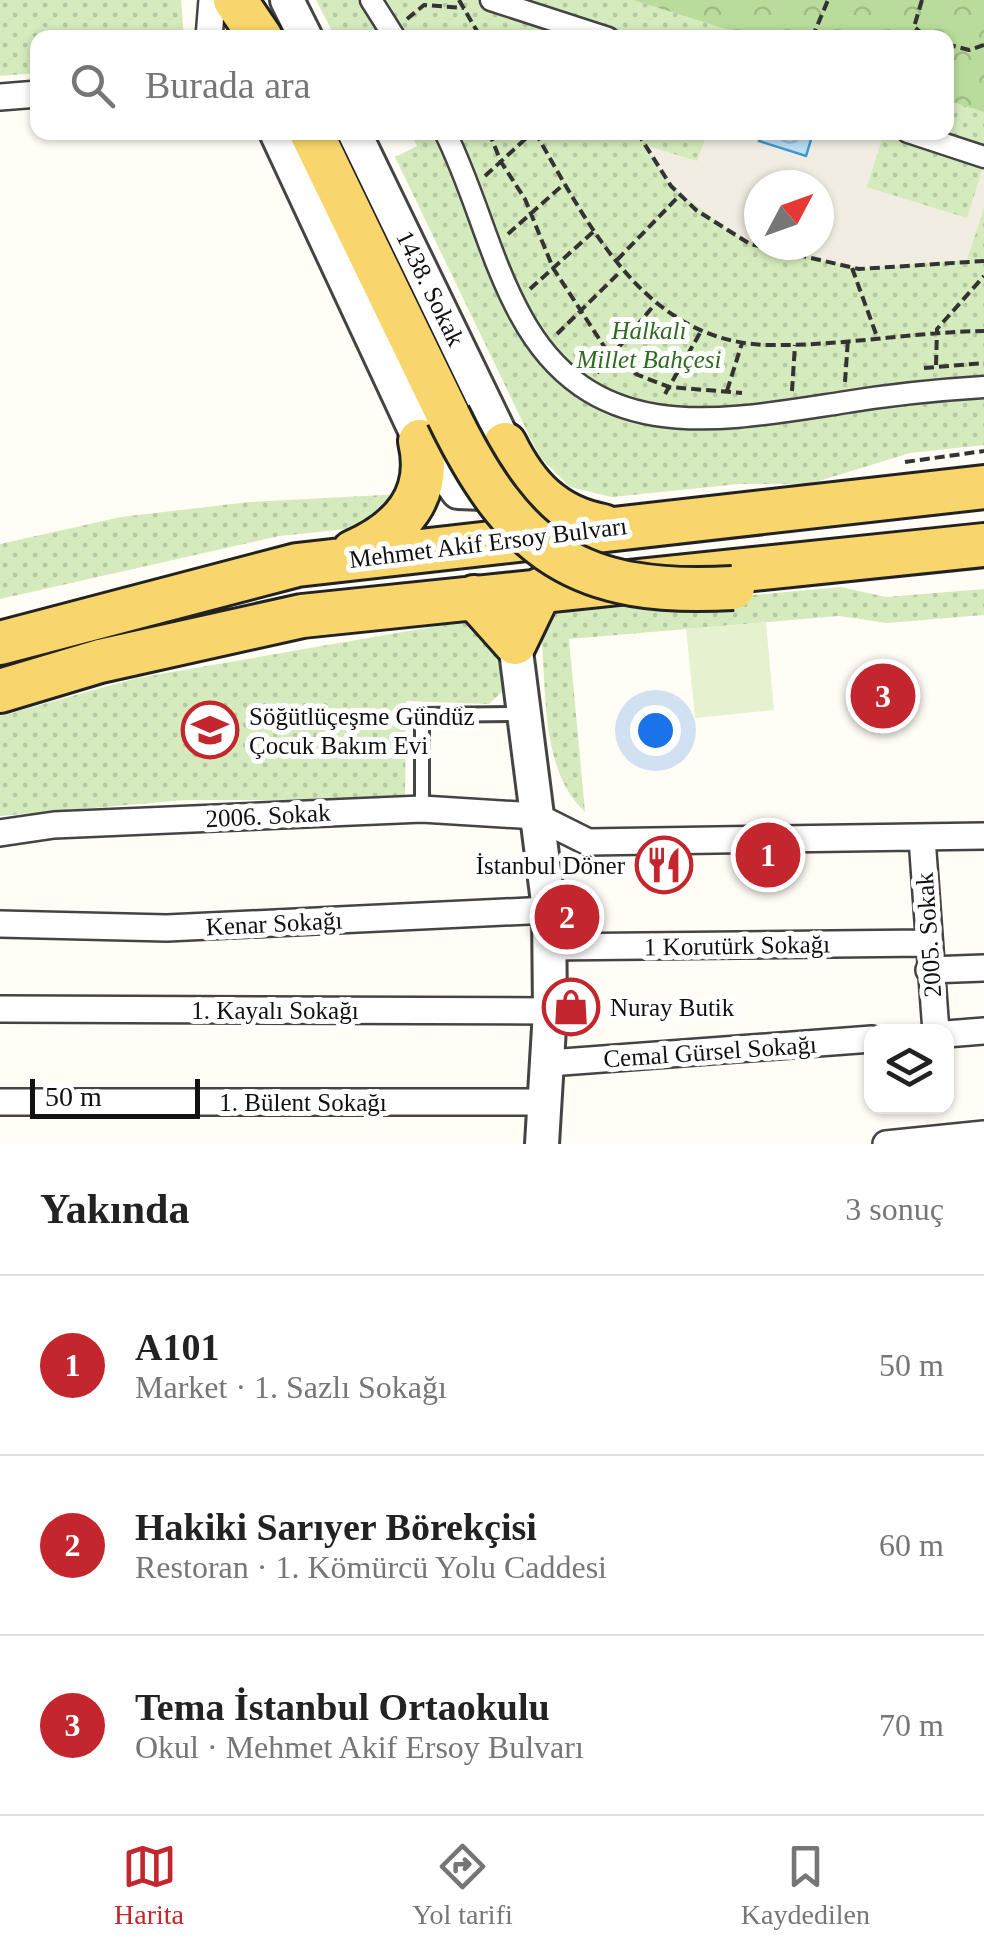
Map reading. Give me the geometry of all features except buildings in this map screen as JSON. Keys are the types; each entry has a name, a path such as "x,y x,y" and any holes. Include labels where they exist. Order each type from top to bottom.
{"main road":[{"path":"235,0 256,30"},
{"path":"315,140 434,428 518,527 553,553 594,574 639,587 734,588 984,570"},
{"path":"331,560 374,542 406,517 422,480 434,428"},
{"path":"505,444 534,492 557,510 584,522 614,527"},
{"name":"Mehmet Akif Ersoy Bulvarı","path":"0,643 116,610 331,560 984,487"},
{"name":"Mehmet Akif Ersoy Bulvarı","path":"0,692 100,660 302,616 984,545"},
{"path":"474,597 514,643 541,589"}],"street":[{"path":"210,30 212,0"},
{"path":"222,0 234,30"},
{"path":"287,0 302,30"},
{"path":"371,0 390,30"},
{"path":"491,0 583,30"},
{"path":"0,97 30,95"},
{"path":"280,140 434,428 447,482 471,496 484,493 502,475 505,444"},
{"name":"1438. Sokak","path":"358,140 505,444"},
{"path":"449,140 515,303 542,348 585,388 627,409 653,416 718,420 984,387"},
{"path":"932,140 984,157"},
{"path":"514,643 549,910 550,1011 542,1144"},
{"name":"2006. Sokak","path":"0,833 54,826 422,809 536,816"},
{"path":"536,816 588,842 984,836"},
{"name":"2005. Sokak","path":"922,838 926,943 935,1024"},
{"name":"Kenar Sokağı","path":"0,924 167,928 549,910"},
{"name":"1 Korutürk Sokağı","path":"548,947 926,943"},
{"path":"929,970 984,968"},
{"name":"1. Kayalı Sokağı","path":"0,1009 550,1011"},
{"path":"954,1033 984,1031"},
{"name":"Cemal Gürsel Sokağı","path":"548,1063 864,1040"},
{"name":"1. Bülent Sokağı","path":"0,1102 545,1102"},
{"path":"886,1144 984,1134"}],"lane":[{"path":"422,809 422,716 522,714"}],"path":[{"path":"460,0 475,30"},
{"path":"815,30 828,0"},
{"path":"918,30 914,27 922,0"},
{"path":"398,30 424,5 464,8"},
{"path":"954,46 968,50 984,45"},
{"path":"492,140 532,213 553,268 611,356 638,376 670,387 743,393"},
{"path":"470,188 525,140"},
{"path":"539,140 594,232 622,270 655,304 701,331 742,343 795,344 984,331"},
{"path":"642,140 680,195 750,244 852,268 984,260"},
{"path":"493,248 564,184"},
{"path":"616,262 680,195"},
{"path":"515,303 594,232"},
{"path":"852,268 876,336"},
{"path":"542,348 622,270"},
{"path":"937,390 936,333 984,276"},
{"path":"585,388 655,304"},
{"path":"653,416 701,331"},
{"path":"848,339 845,385 858,383"},
{"path":"718,420 742,343"},
{"path":"790,410 795,344"},
{"path":"916,370 984,363"},
{"path":"776,390 810,387"}],"green space":[{"path":"0,0 181,0 183,30 30,30 30,74 0,76"},
{"name":"Halkalı Millet Bahçesi","path":"316,0 984,0 984,445 910,453 809,484 739,484 612,497 570,487 539,456 395,157 417,146 414,140 954,140 954,30 331,30"},
{"path":"633,0 984,0 984,112 954,102 954,30 729,30"},
{"path":"402,494 393,505 357,528 279,536 0,599 0,544 121,517 249,502"},
{"path":"841,587 886,597 984,589 984,615 887,623 839,616 569,639 585,812 570,795 560,775 548,728 541,632 555,613"},
{"path":"472,620 499,649 502,692 489,704 406,701 405,800 185,800 0,816 0,716 137,678"},
{"path":"766,622 774,710 695,718 686,629"}],"shaded area":[{"path":"704,140 882,140 867,187 967,218 983,167 896,140 930,140 984,157 984,208 967,260 859,269 823,260 834,260 834,170 744,170 744,240 671,186 645,145 697,161"}],"water":[{"path":"759,140 811,140 806,156"}],"place":[{"name":"Tema İstanbul Ortaokulu","path":"883,696"},
{"name":"Söğütlüçeşme Gündüz Çocuk Bakım Evi","path":"210,730"},
{"name":"A101","path":"768,855"},
{"name":"İstanbul Döner","path":"664,865"},
{"name":"Hakiki Sarıyer Börekçisi","path":"567,917"},
{"name":"Nuray Butik","path":"571,1007"}]}
